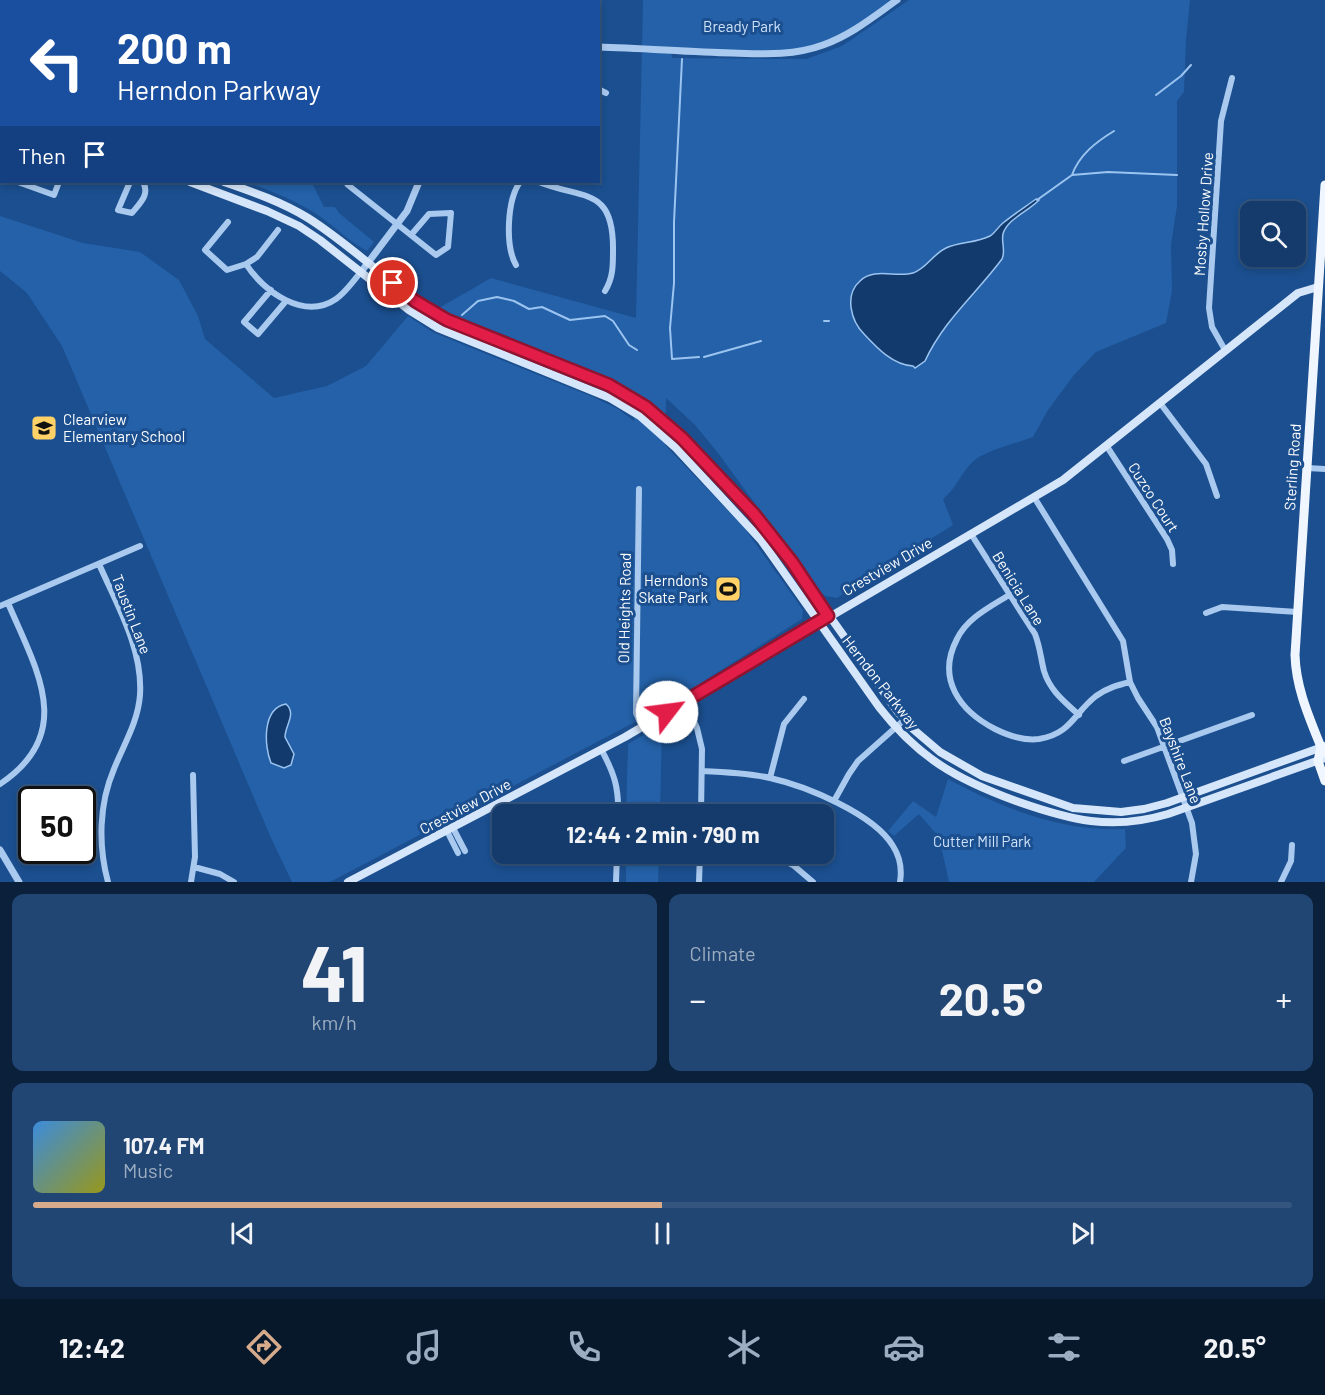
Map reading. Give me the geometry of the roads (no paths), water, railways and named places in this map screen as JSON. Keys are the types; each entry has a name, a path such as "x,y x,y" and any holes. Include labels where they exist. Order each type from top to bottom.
{"main road":[{"name":"Herndon Parkway","path":"193,183 289,221 320,240 409,310 438,328 610,398 640,416 671,443 769,551 879,707 896,727 935,762 966,781 1072,819 1107,824 1156,818 1321,760"},
{"name":"Herndon Parkway","path":"227,183 265,197 307,218 415,301 442,317 609,385 646,407 682,438 754,514 792,562 828,616 904,720 931,745 960,765 1006,785 1072,808 1102,812 1130,811 1157,806 1323,748"},
{"name":"Sterling Road","path":"1325,185 1295,656 1297,682 1323,748 1321,760 1325,781"},
{"name":"Crestview Drive","path":"348,882 642,727 1063,480 1298,293 1318,287"}],"street":[{"path":"600,47 686,52 791,53 843,37 897,0"},
{"name":"Mosby Hollow Drive","path":"1225,350 1212,327 1209,308 1221,121 1232,78"},
{"path":"600,90 606,93"},
{"path":"29,184 54,195 59,183"},
{"path":"130,183 118,210 132,213 145,197 143,183"},
{"path":"347,183 398,225 436,255 448,247 451,213 429,214 411,235"},
{"path":"246,264 251,272 286,301 300,307 328,303 343,294 398,225 414,199 419,183"},
{"path":"516,265 510,247 510,208 514,192 519,183"},
{"path":"543,183 590,196 609,217 613,234 612,272 605,291"},
{"path":"228,222 205,250 227,270 246,264 257,257 278,230"},
{"path":"271,290 244,322 258,334 286,301"},
{"path":"1160,403 1206,464 1217,496"},
{"name":"Cuzco Court","path":"1106,445 1167,539 1172,550 1173,564"},
{"path":"1307,468 1325,469"},
{"name":"Old Heights Road","path":"639,489 636,712 642,727"},
{"name":"Bayshire Lane","path":"1034,497 1119,632 1126,651 1130,682 1153,719 1196,842 1195,867 1191,882"},
{"name":"Benicia Lane","path":"971,534 1035,634 1044,670 1053,689 1079,715"},
{"path":"0,606 140,546"},
{"name":"Taustin Lane","path":"99,564 132,640 140,681 140,696 134,724 113,772 103,805 102,857 108,882"},
{"path":"1009,595 970,622 957,638 952,651 951,680 957,698 976,718 1017,738 1037,739 1057,734 1067,728 1089,703 1105,690 1130,682"},
{"path":"0,784 18,771 33,753 41,733 45,707 40,678 8,603"},
{"path":"1206,613 1222,608 1298,612"},
{"path":"770,778 784,724 804,699"},
{"path":"685,701 700,738 701,804"},
{"path":"1124,761 1252,715"},
{"path":"834,801 858,762 904,720"},
{"path":"601,749 616,781 618,804"},
{"path":"702,771 732,772 770,778 799,786 834,801 859,816 888,840 900,861 900,882"},
{"path":"191,882 194,867 193,775"},
{"path":"450,829 461,852"},
{"path":"1281,882 1291,861 1292,845"},
{"path":"0,850 19,882"},
{"path":"616,882 617,864"},
{"path":"699,882 700,864"},
{"path":"791,864 813,882"},
{"path":"194,867 220,874 234,882"}],"waterway":[{"path":"682,59 674,222 674,283 670,328 672,359 699,357"},
{"path":"1156,95 1181,76 1191,65"},
{"path":"1072,175 1079,161 1089,150 1114,131"},
{"path":"1037,200 1072,175 1108,172 1177,175"},
{"path":"462,315 478,301 497,297 514,301 529,309 542,307 570,320 605,316 613,321 629,345 637,350"},
{"path":"824,321 829,321"},
{"path":"704,357 761,341"}],"place":[{"name":"Clearview Elementary School","path":"44,428"},
{"name":"Herndon's Skate Park","path":"728,589"}],"park label":[{"name":"Bready Park","path":"742,26"},
{"name":"Cutter Mill Park","path":"982,841"}]}
